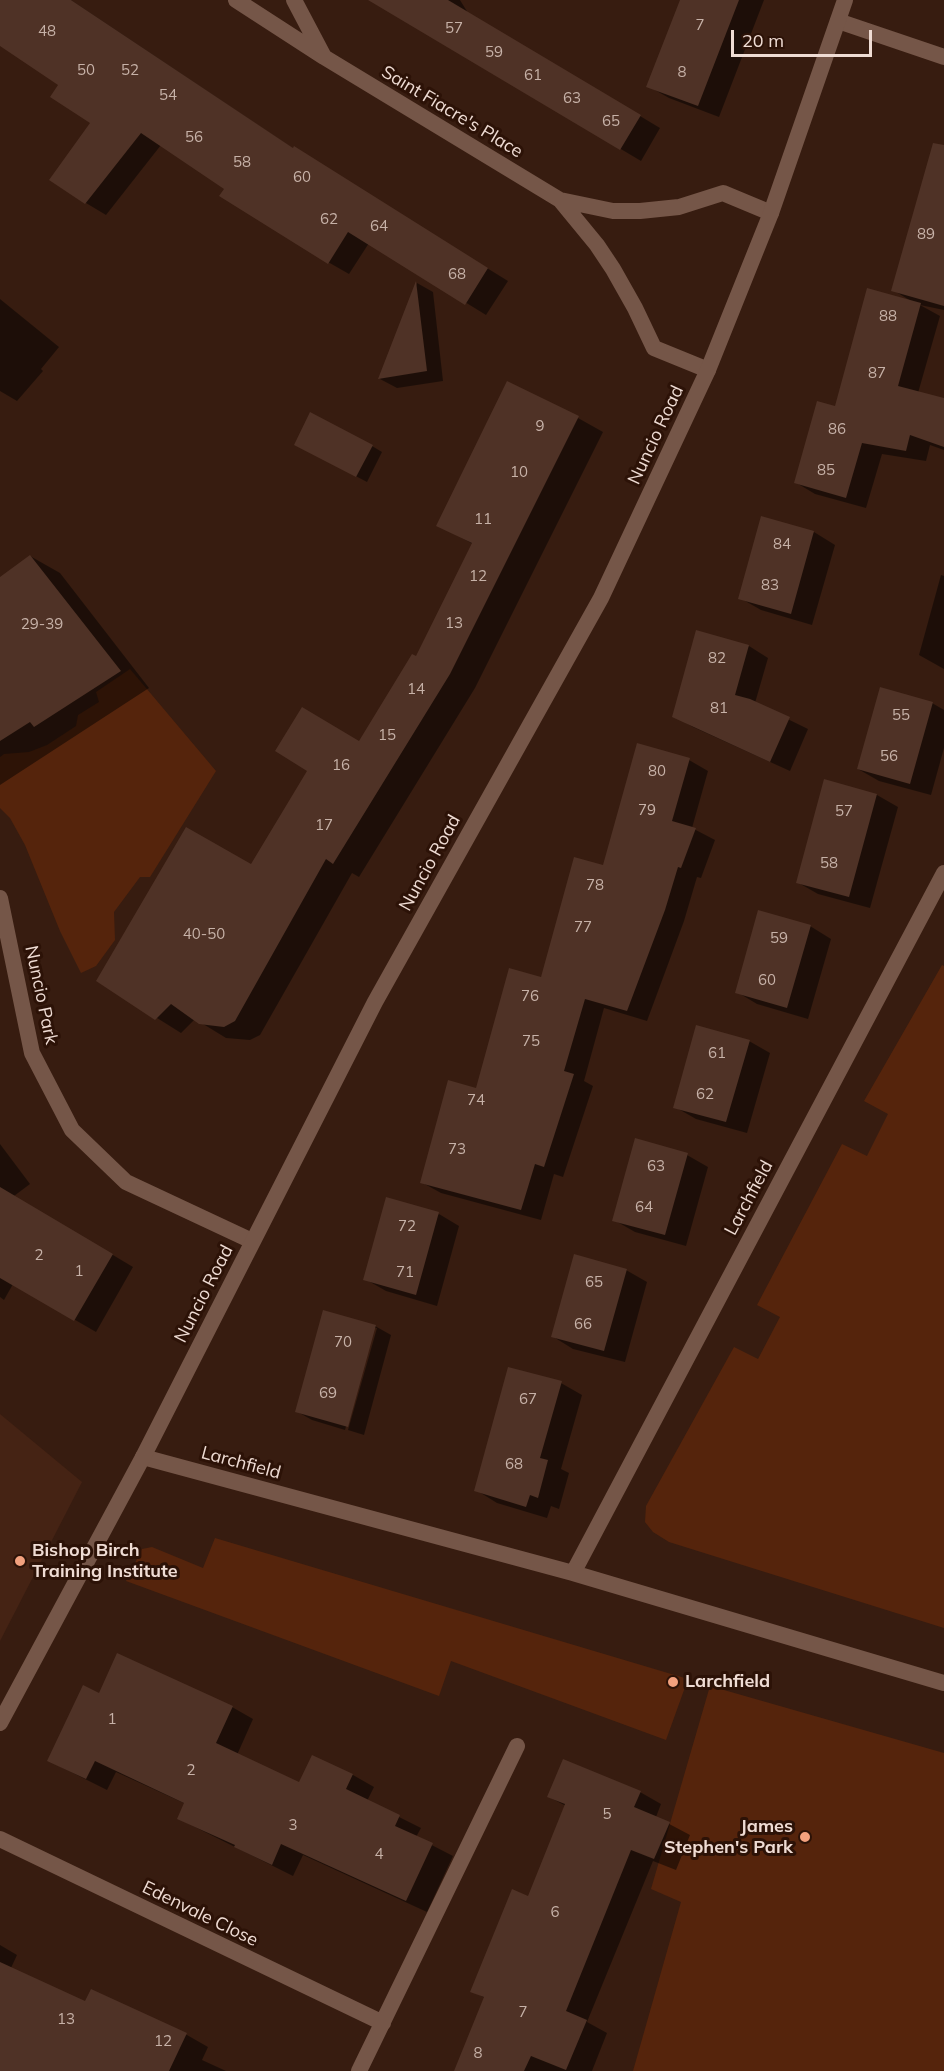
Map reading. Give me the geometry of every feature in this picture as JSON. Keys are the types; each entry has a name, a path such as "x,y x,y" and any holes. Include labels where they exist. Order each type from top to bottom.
{"street":[{"name":"Saint Fiacre's Place","path":"236,0 324,57 560,200 597,245 613,269 654,348 708,370"},
{"path":"294,0 324,57"},
{"name":"Nuncio Road","path":"0,1723 143,1457 375,1002 601,598 708,370 771,213 845,0"},
{"path":"838,21 944,57"},
{"name":"Saint Fiacre's Place","path":"560,200 613,211 640,211 679,207 723,193 771,213"},
{"name":"Larchfield","path":"573,1573 944,873"},
{"name":"Nuncio Park","path":"0,898 32,1053 72,1130 126,1182 252,1241"},
{"name":"Larchfield","path":"143,1457 573,1573 944,1683"},
{"path":"359,2071 517,1746"},
{"name":"Edenvale Close","path":"0,1839 383,2023"}],"shaded area":[{"path":"130,669 216,771 150,877 140,877 114,912 115,940 96,966 81,973 60,931 25,845 10,818 0,808 0,757 4,754 29,752 47,745 76,726 78,715 99,702 96,692"},
{"path":"942,965 944,966 944,1628 669,1542 653,1532 645,1522 646,1506 734,1347 758,1359 780,1317 757,1305 842,1144 867,1156 888,1114 864,1101"},
{"name":"Bishop Birch Training Institute","path":"0,1414 82,1482 0,1641"},
{"path":"215,1538 688,1679 666,1740 451,1661 439,1696 126,1581 142,1549 152,1547 203,1568"},
{"name":"James Stephen's Park","path":"710,1686 944,1753 944,2071 633,2071 681,1902 651,1889"}],"building":[{"path":"0,0 71,0 293,148 294,146 488,268 465,305 348,232 328,264 219,196 224,189 141,133 85,204 49,180 90,123 50,97 58,85 0,46"},
{"path":"368,0 448,0 641,115 620,150"},
{"path":"680,0 739,0 698,106 646,87"},
{"path":"933,143 944,145 944,306 891,291"},
{"path":"416,281 427,371 378,379"},
{"path":"867,288 921,303 898,386 944,398 944,447 910,435 906,451 862,443 846,498 794,483 817,401 835,406"},
{"path":"507,381 579,416 450,674 333,864 326,859 235,1021 224,1027 199,1024 171,1004 155,1020 96,981 186,827 251,864 307,771 275,751 302,707 359,741 412,654 416,656 472,543 436,526"},
{"path":"310,412 373,445 356,477 294,445"},
{"path":"761,516 814,531 791,614 738,599"},
{"path":"30,555 121,671 34,727 30,722 0,741 0,577"},
{"path":"696,630 749,645 735,695 750,699 790,717 770,762 672,717"},
{"path":"880,687 933,702 910,784 857,769"},
{"path":"637,743 690,758 672,821 696,828 681,868 678,867 665,910 627,1011 585,999 564,1071 574,1074 544,1167 535,1164 521,1210 420,1183 448,1080 476,1088 509,968 541,977 574,857 603,865"},
{"path":"824,779 877,794 849,897 796,883"},
{"path":"758,910 811,925 787,1008 735,993"},
{"path":"696,1025 750,1040 726,1122 673,1108"},
{"path":"635,1138 688,1153 665,1235 612,1221"},
{"path":"0,1187 113,1254 74,1321 0,1278"},
{"path":"386,1197 439,1212 416,1295 363,1280"},
{"path":"574,1254 627,1269 604,1351 551,1337"},
{"path":"323,1310 376,1325 348,1427 295,1412"},
{"path":"508,1367 562,1381 540,1458 548,1460 538,1498 530,1495 526,1507 474,1491"},
{"path":"117,1653 233,1706 216,1743 299,1782 312,1755 353,1774 346,1789 400,1815 395,1826 433,1843 406,1901 281,1844 272,1865 234,1847 235,1845 177,1819 184,1803 95,1761 86,1779 47,1761 83,1685 99,1693"},
{"path":"563,1759 641,1791 634,1807 670,1822 654,1859 631,1850 566,2011 587,2020 566,2070 531,2056 524,2071 454,2071 484,1997 470,1992 512,1889 528,1896 565,1804 547,1797"},
{"path":"0,1962 85,2001 91,1989 187,2033 169,2071 0,2071"}],"place":[{"name":"Bishop Birch Training Institute","path":"20,1561"},
{"name":"Larchfield","path":"673,1682"},
{"name":"James Stephen's Park","path":"805,1837"}]}
